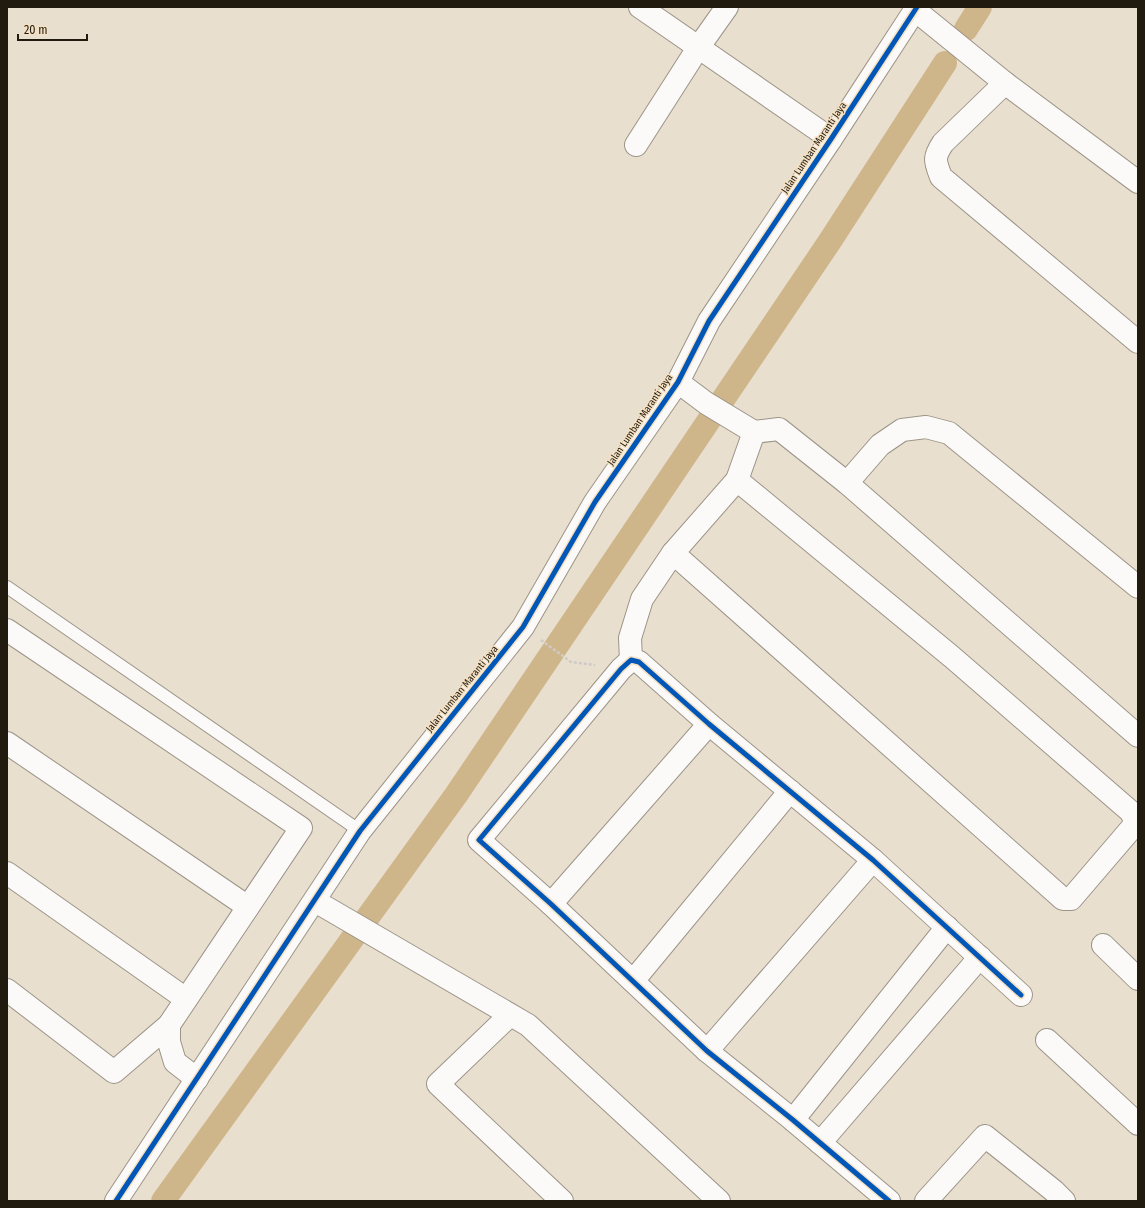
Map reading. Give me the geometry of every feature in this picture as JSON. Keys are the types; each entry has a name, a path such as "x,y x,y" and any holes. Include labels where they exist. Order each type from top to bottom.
{"street":[{"path":"640,7 831,139"},
{"path":"636,144 698,48 728,7"},
{"path":"916,9 1005,83 1138,182"},
{"name":"Jalan Lumban Maranti Jaya","path":"116,1201 360,831 523,627 595,502 678,382 709,321 916,9"},
{"path":"1005,83 943,143 936,153 936,164 941,177 1138,342"},
{"path":"678,382 706,403 750,430 779,428 847,482 1138,736"},
{"path":"847,482 880,445 902,430 926,427 949,433 1138,587"},
{"path":"631,660 630,638 642,599 673,553 737,480 750,430"},
{"path":"673,553 1063,899 1071,899 1136,823 1131,812 952,658 737,480"},
{"path":"7,630 300,828 169,1025 114,1072 7,990"},
{"path":"631,660 639,662 709,724 873,860 1021,995"},
{"path":"631,660 621,669 479,840 552,904 707,1051 793,1120 889,1201"},
{"path":"552,904 709,724"},
{"path":"7,743 248,907"},
{"path":"633,981 790,791"},
{"path":"707,1051 873,860"},
{"path":"7,873 186,999"},
{"path":"315,900 528,1025 719,1201"},
{"path":"793,1120 947,927"},
{"path":"1103,945 1138,979"},
{"path":"820,1143 980,957"},
{"path":"510,1015 438,1084 562,1201"},
{"path":"169,1025 169,1042 175,1062 197,1079"},
{"path":"1047,1040 1138,1124"},
{"path":"926,1201 985,1136 1054,1198"}],"lane":[{"path":"7,587 360,831"}],"path":[{"path":"540,640 571,662"}],"waterway":[{"path":"966,29 980,7"},
{"path":"163,1201 456,795 830,241 945,63"}],"cycle path":[{"path":"116,1201 360,831 523,627 595,502 678,382 709,321 831,139 917,7"},
{"path":"889,1201 793,1120 707,1051 551,904 479,840 621,669 631,660 639,662 709,724 873,860 1021,995"}]}
